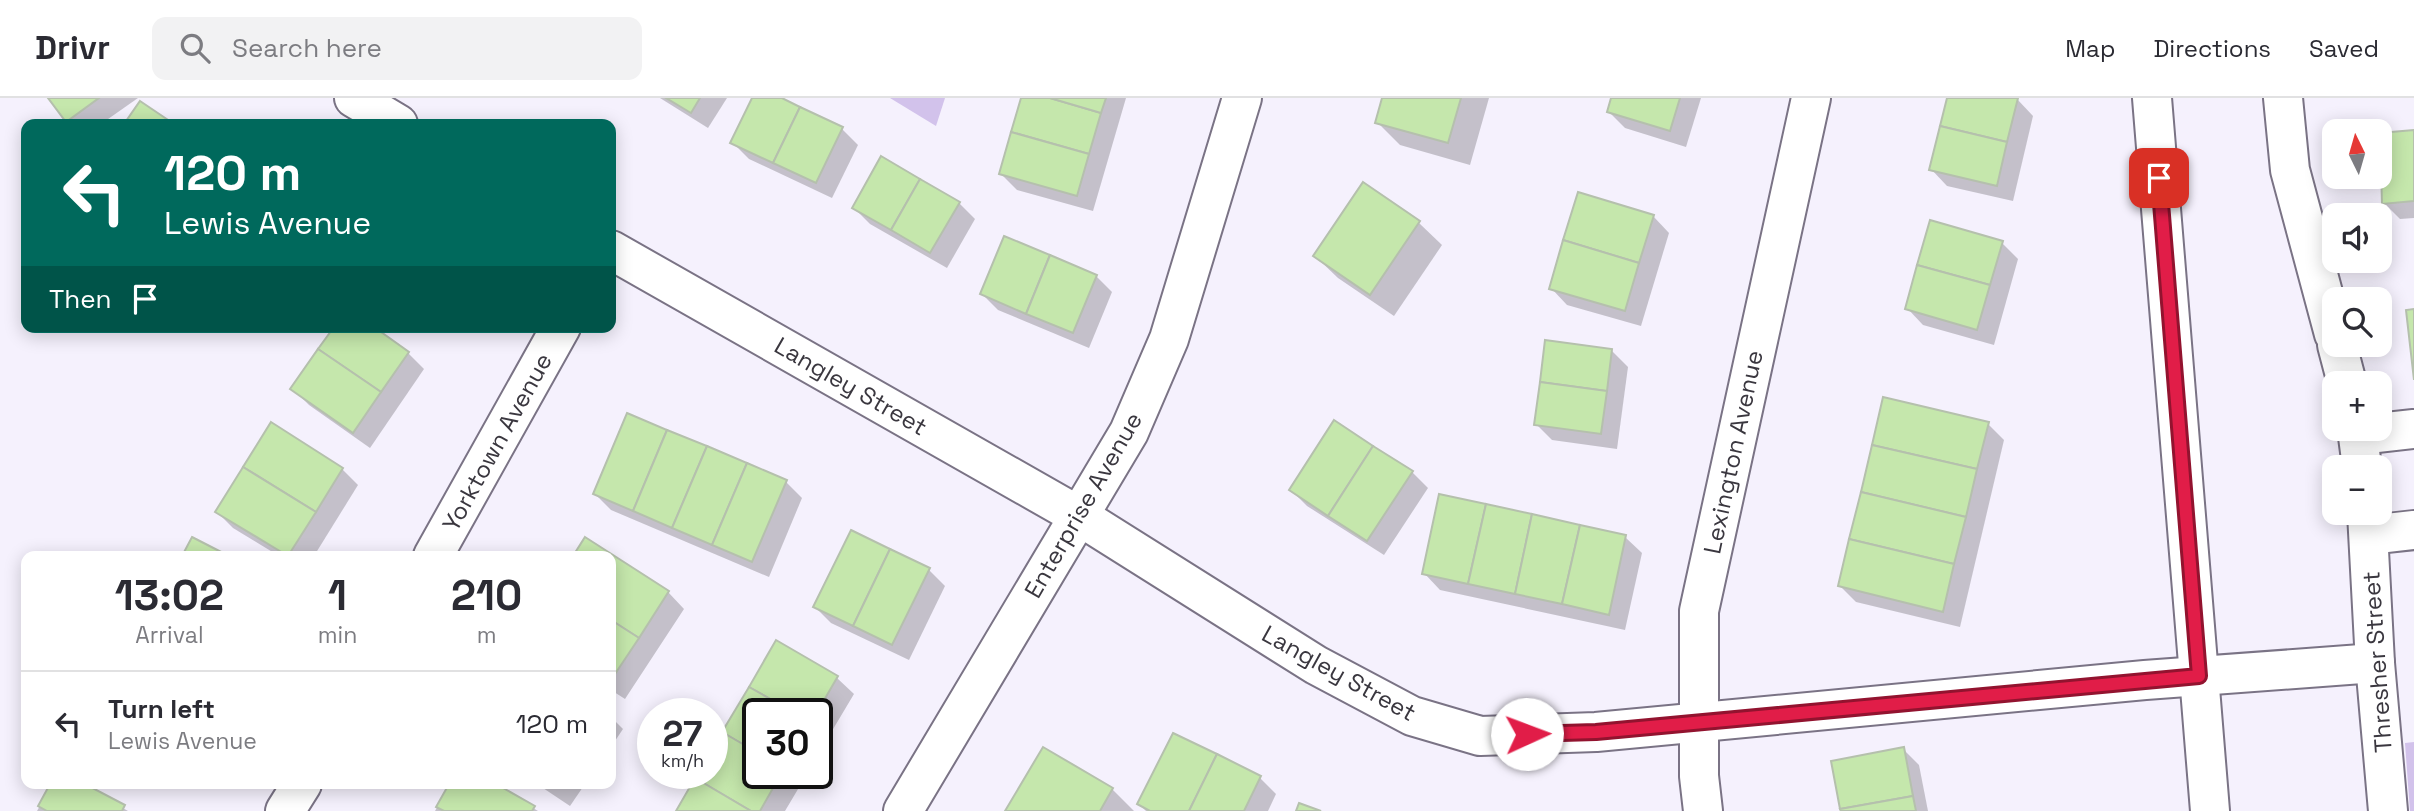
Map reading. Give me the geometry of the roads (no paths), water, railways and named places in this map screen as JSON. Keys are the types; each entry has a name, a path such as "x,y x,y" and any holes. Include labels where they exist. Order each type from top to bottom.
{"street":[{"path":"354,98 390,119"},
{"name":"Enterprise Avenue","path":"903,811 1129,432 1169,339 1242,98"},
{"name":"Lexington Avenue","path":"1703,811 1699,776 1699,611 1811,98"},
{"path":"2152,98 2210,811"},
{"path":"2283,98 2290,170 2322,289"},
{"name":"Langley Street","path":"616,253 1079,516 1316,665 1412,716 1480,736 1596,732 2199,676 2375,663"},
{"name":"Yorktown Avenue","path":"436,551 558,333"},
{"path":"2359,444 2414,429"},
{"name":"Thresher Street","path":"2368,525 2375,663 2388,811"},
{"path":"2376,525 2414,530"},
{"path":"285,811 299,789"}]}
